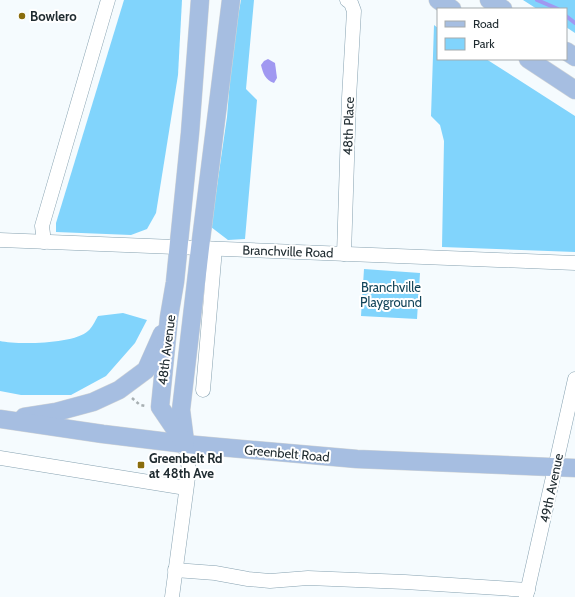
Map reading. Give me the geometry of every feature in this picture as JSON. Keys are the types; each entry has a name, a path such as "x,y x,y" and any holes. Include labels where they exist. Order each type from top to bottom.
{"main road":[{"name":"48th Avenue","path":"185,444 160,408 169,317 176,282 190,133 200,0"},
{"name":"48th Avenue","path":"185,444 181,410 207,248 232,0"},
{"path":"438,0 450,8"},
{"path":"489,0 501,8"},
{"path":"530,60 575,90"},
{"path":"4,419 56,412 93,402 119,390 146,370 169,317"},
{"name":"Greenbelt Road","path":"4,419 103,434 185,444 357,459 575,468"}],"street":[{"path":"44,242 42,226 108,0"},
{"name":"48th Place","path":"344,254 349,98 354,11 351,3 347,0"},
{"name":"Branchville Road","path":"1,240 575,263"},
{"path":"203,390 207,248"},
{"name":"49th Avenue","path":"527,593 575,379"},
{"name":"48th Avenue","path":"172,597 189,470 185,444"},
{"path":"0,458 186,488"},
{"path":"175,570 215,573 270,581 308,578 413,582 527,593"}],"path":[{"path":"127,394 140,405 150,406"}],"green space":[{"path":"124,0 182,0 178,75 156,213 147,229 131,235 56,232 56,223"},
{"path":"241,0 254,0 246,89 257,100 245,239 228,240 211,227 227,117 231,66"},
{"path":"523,0 575,0 575,33 567,28 567,8 535,8"},
{"path":"434,25 437,27 437,60 488,60 575,116 575,252 442,247 444,141 440,125 431,116"},
{"name":"Branchville Playground","path":"364,269 420,273 417,319 361,316"},
{"path":"123,313 147,320 135,343 106,376 71,395 21,395 0,391 0,341 32,343 71,339 88,331 98,316"}],"shaded area":[{"path":"268,59 275,63 277,78 274,83 266,78 261,65"}],"waterway":[{"path":"537,0 556,8"},
{"path":"567,17 575,23"}],"place":[{"name":"Bowlero","path":"22,16"},
{"name":"Greenbelt Rd at 48th Ave","path":"141,465"}]}
